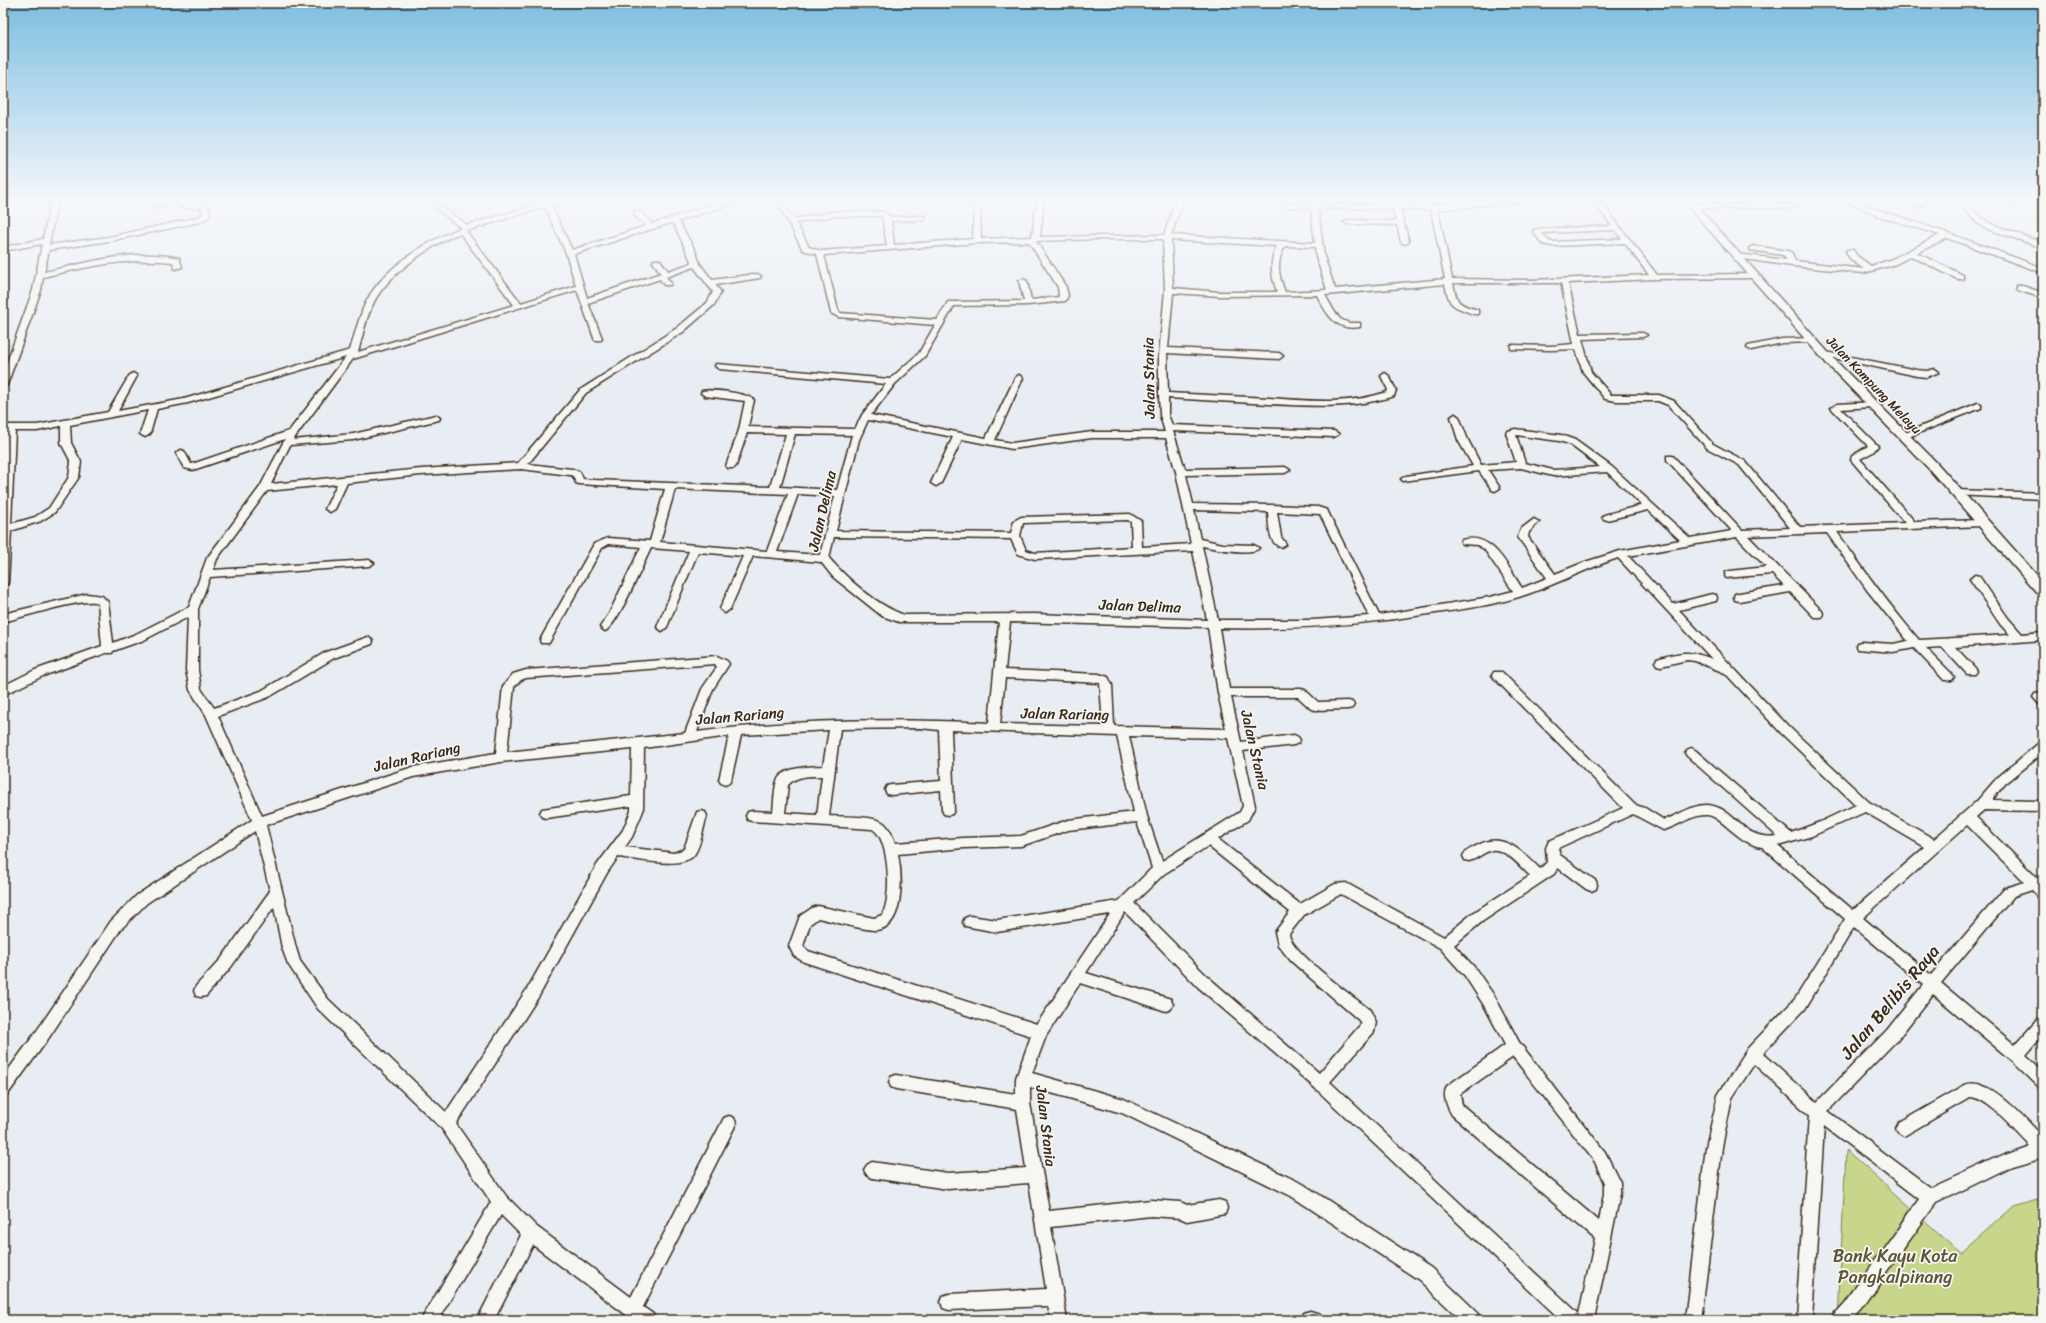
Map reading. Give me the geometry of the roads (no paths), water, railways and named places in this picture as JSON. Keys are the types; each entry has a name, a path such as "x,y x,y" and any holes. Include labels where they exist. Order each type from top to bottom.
{"main road":[{"name":"Jalan Kampung Melayu","path":"1740,260 1823,353 1933,466 1955,493 2043,591"}],"street":[{"path":"3,385 34,297 43,260"},
{"path":"40,275 119,260"},
{"path":"173,260 176,260 178,266"},
{"path":"409,260 397,270 372,299 367,309 352,354 289,438 264,488 212,558 193,609 192,670 196,690 211,714 259,822 278,892 289,948 295,964 323,1004 447,1124 500,1202 531,1233 647,1320"},
{"path":"486,260 519,306"},
{"path":"572,260 584,302 598,338"},
{"path":"521,466 584,390 621,365 676,333 708,307 715,299 717,292 694,260"},
{"path":"822,260 834,311 838,315 939,323"},
{"path":"1022,281 1028,303 1056,301 1062,299 1064,296 1062,287 1046,260"},
{"name":"Jalan Stania","path":"1059,1320 1022,1104 1023,1078 1040,1032 1123,904 1159,870 1244,816 1249,806 1224,693 1213,623 1188,507 1180,472 1168,432 1163,395 1164,350 1169,290 1168,260"},
{"path":"1275,260 1274,271 1282,294"},
{"path":"1321,260 1332,292"},
{"path":"1445,260 1454,304 1475,312"},
{"path":"1642,260 1655,277"},
{"path":"1763,260 1843,270 1870,269 1894,260"},
{"path":"1791,260 1792,264"},
{"path":"1857,260 1870,269"},
{"path":"1925,260 1960,277"},
{"path":"2013,260 2043,271"},
{"path":"657,262 667,283"},
{"path":"584,302 696,264"},
{"path":"710,283 758,276"},
{"path":"1169,290 1220,294 1282,294 1320,293 1449,281 1564,281 1655,277 1754,276"},
{"path":"1564,281 1587,372 1603,393 1608,397 1659,398 1671,403 1710,446 1742,463 1797,530"},
{"path":"3,583 7,530 7,429 28,429 65,423 153,407 207,395 519,306 580,287"},
{"path":"2020,288 2043,296"},
{"path":"1320,293 1337,322 1348,326 1357,325"},
{"name":"Jalan Delima","path":"1028,303 951,304 922,354 892,382 865,418 857,432 829,534 824,559 837,574 886,613 903,619 1005,619 1213,623 1313,624 1376,619 1490,601 1520,593 1589,564 1620,554 1687,541 1740,533 1982,523"},
{"path":"1514,347 1551,348 1578,341 1643,335"},
{"path":"1751,348 1782,341 1812,340"},
{"path":"1164,350 1279,356"},
{"path":"1823,353 1917,373 1927,374 1935,372"},
{"path":"719,366 892,382"},
{"path":"111,415 133,376"},
{"path":"1163,395 1317,404 1356,403 1391,394 1392,390 1385,376"},
{"path":"989,442 1019,378"},
{"path":"705,393 745,398 750,400 743,430 731,466"},
{"path":"1872,404 1835,408 1873,446 1870,450 1855,458 1856,460 1913,526"},
{"path":"1903,436 1978,406"},
{"path":"145,434 153,407"},
{"path":"1455,417 1463,440 1480,468 1495,488"},
{"path":"181,454 188,466 193,467 289,438 353,437 436,418"},
{"path":"865,418 958,437 1012,446 1092,435 1168,432 1334,434"},
{"path":"7,530 38,519 52,510 74,477 76,462 66,442 65,423"},
{"path":"743,430 857,432"},
{"path":"774,490 792,430"},
{"path":"1521,465 1511,433 1512,432 1567,440 1609,469 1687,541"},
{"path":"936,483 958,437"},
{"path":"1670,458 1774,570 1818,614"},
{"path":"1406,479 1480,468 1521,465 1553,473 1609,469"},
{"path":"264,488 421,472 521,466 572,472 577,474 579,481 594,483 841,493"},
{"path":"1180,472 1285,470"},
{"path":"330,509 344,479"},
{"path":"605,627 613,616 651,545 670,486"},
{"path":"771,555 794,491"},
{"path":"1955,493 2043,496"},
{"path":"1607,517 1650,506"},
{"path":"1188,507 1272,508 1318,510 1324,512 1376,619"},
{"path":"1272,508 1276,537 1281,544"},
{"path":"1137,549 1136,521 1130,517 1027,519 1017,523 1015,536 1022,552 1036,556 1137,549 1196,544 1254,548"},
{"path":"1534,522 1524,531 1523,537 1553,579"},
{"path":"1830,529 1867,583 1916,644 1948,677"},
{"path":"829,534 1015,536"},
{"path":"545,640 598,546 608,541 749,554 824,559"},
{"path":"1466,542 1479,542 1488,547 1520,593"},
{"path":"662,627 695,548"},
{"path":"725,609 749,554"},
{"path":"1620,554 1785,730 1865,806 1935,846"},
{"path":"206,574 369,563"},
{"path":"1730,575 1774,570"},
{"path":"1975,579 2004,621 2019,638"},
{"path":"1738,598 1792,588"},
{"path":"3,618 81,598 92,596 99,598 103,602 108,650"},
{"path":"1671,608 1712,598"},
{"path":"3,691 39,673 108,650 140,637 193,609"},
{"path":"994,728 1005,619"},
{"path":"1861,646 1893,648 1916,644 2043,636"},
{"path":"211,714 265,694 330,654 368,641"},
{"path":"1945,643 1971,671"},
{"path":"1661,662 1687,656 1696,657 1728,670"},
{"path":"501,757 509,686 517,677 526,674 717,660 723,664 722,669 711,682 690,736"},
{"path":"999,674 1099,678 1104,680 1106,685 1109,731"},
{"path":"1498,675 1632,809 1643,812 1658,823 1663,824 1708,810 1716,813 1750,839 1758,842 1765,842 1803,835 1865,806"},
{"path":"1224,693 1301,693 1315,706 1348,705"},
{"path":"822,821 835,724"},
{"name":"Jalan Rariang","path":"3,1089 41,1037 116,925 142,899 259,822 413,772 501,757 638,744 736,731 835,724 1233,734"},
{"path":"945,726 948,810"},
{"path":"725,780 736,731"},
{"path":"1122,731 1141,816 1159,870"},
{"path":"1237,747 1294,740"},
{"path":"447,1124 534,990 602,869 628,833 634,821 638,800 638,744"},
{"path":"1693,1320 1714,1147 1725,1095 1753,1053 1800,1004 1853,918 1968,817 1981,805 2001,782 2043,747"},
{"path":"1691,753 1788,838"},
{"path":"778,818 782,782 786,778 799,773 829,771"},
{"path":"891,790 947,785"},
{"path":"546,813 638,800"},
{"path":"1981,805 2043,806"},
{"path":"1445,944 1478,917 1553,866 1553,846 1632,809"},
{"path":"616,851 674,858 684,856 689,852 701,816"},
{"path":"752,816 872,824 881,827 891,849 893,895 889,915 886,919 883,922 874,924 818,912 812,913 806,917 796,946 799,952 804,956 1040,1032"},
{"path":"891,849 963,843 1021,841 1068,825 1141,816"},
{"path":"1968,817 2040,887"},
{"path":"1208,838 1299,911"},
{"path":"1765,842 2016,1055 2043,1081"},
{"path":"1469,856 1491,845 1499,844 1506,848 1539,876"},
{"path":"1554,859 1591,885"},
{"name":"Jalan Belibis Raya","path":"1817,1112 1892,1035 1932,983 2010,892 2040,887"},
{"path":"1320,1083 1369,1027 1369,1022 1366,1015 1309,969 1288,949 1283,941 1282,932 1299,911 1340,888 1346,888 1445,944 1470,972 1490,1002 1514,1047 1600,1157 1612,1182 1612,1194 1586,1320"},
{"path":"201,991 226,963 278,892"},
{"path":"970,922 997,926 1123,904 1203,982 1320,1083 1573,1320"},
{"path":"1077,976 1166,1004"},
{"path":"2016,1055 2043,1024"},
{"path":"1514,1047 1452,1090 1453,1102 1457,1110 1604,1236"},
{"path":"1753,1053 1817,1112 1930,1197"},
{"path":"1023,1078 1124,1106 1298,1190 1425,1274 1473,1320"},
{"path":"896,1082 1022,1104"},
{"path":"1840,1320 1860,1296 1930,1197 2010,1159 2043,1148 1996,1102 1981,1091 1970,1090 1904,1128"},
{"path":"1804,1320 1817,1112"},
{"path":"633,1310 729,1123"},
{"path":"872,1170 948,1181 1035,1175"},
{"path":"429,1320 500,1202"},
{"path":"1042,1220 1151,1208 1180,1210 1188,1213 1219,1208"},
{"path":"485,1320 531,1233"},
{"path":"949,1302 1055,1297"}],"park label":[{"name":"Bank Kayu Kota Pangkalpinang","path":"1895,1266"}]}
